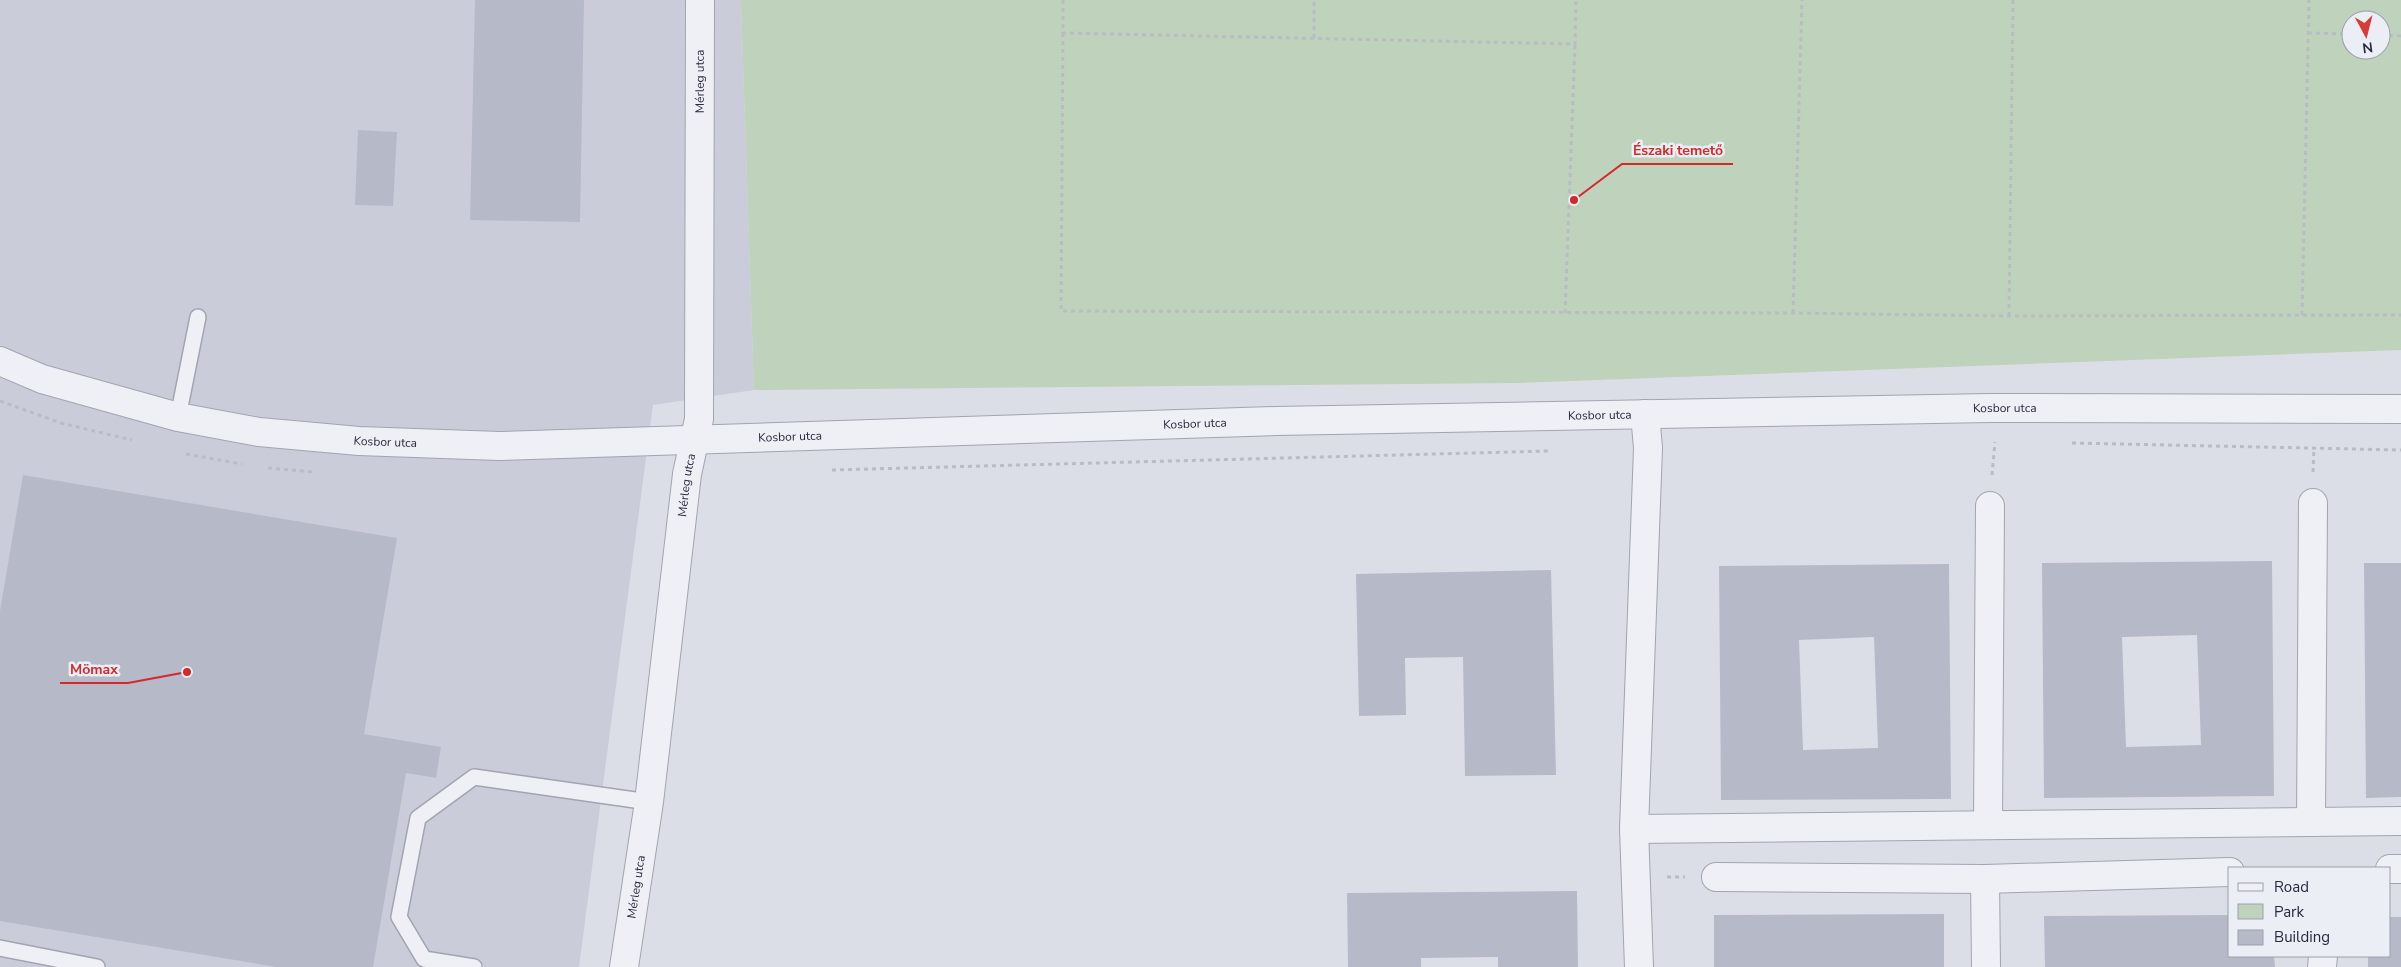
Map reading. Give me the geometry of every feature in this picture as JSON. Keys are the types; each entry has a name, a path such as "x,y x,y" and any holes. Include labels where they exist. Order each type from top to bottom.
{"street":[{"name":"Mérleg utca","path":"624,967 649,802 687,474 699,419 700,0"},
{"name":"Kosbor utca","path":"0,361 42,379 178,417 259,432 359,441 499,446 695,438 1276,421 1990,408 2401,409"},
{"path":"1639,967 1634,877 1634,829 1648,448 1645,414"},
{"path":"2311,822 2313,503"},
{"path":"1988,825 1990,506"},
{"path":"1634,829 2401,821"},
{"path":"1716,878 1985,879 2228,872"},
{"path":"1985,879 1986,967"}],"lane":[{"path":"178,417 198,317"},
{"path":"474,967 422,963 399,917 418,818 474,777 649,802"},
{"path":"0,948 97,967"}],"path":[{"path":"1063,0 1061,311 1793,313 2009,316 2401,314"},
{"path":"1314,0 1314,38"},
{"path":"1565,313 1576,0"},
{"path":"1793,313 1802,0"},
{"path":"2009,316 2013,0"},
{"path":"2302,315 2309,0"},
{"path":"2308,32 2341,34"},
{"path":"1063,33 1575,44"},
{"path":"1634,877 1716,878"}],"shaded area":[{"path":"0,0 741,0 754,390 653,405 579,967 0,967"}],"green space":[{"path":"741,0 2401,0 2401,350 1520,383 754,390"}],"building":[{"path":"475,0 584,0 580,222 470,220"},
{"path":"358,130 397,132 393,206 355,205"},
{"path":"23,475 397,538 364,734 441,747 436,778 406,773 373,967 277,967 0,921 0,611"},
{"path":"2272,561 2274,796 2044,798 2042,563","holes":["2197,635 2201,745 2126,747 2122,637"]},
{"path":"2364,563 2401,563 2401,797 2366,798"},
{"path":"1949,564 1951,799 1721,800 1719,566","holes":["1874,637 1878,748 1803,750 1799,640"]},
{"path":"1551,570 1556,775 1465,776 1463,657 1405,658 1406,715 1359,716 1356,574"},
{"path":"1577,891 1578,967 1498,967 1498,957 1421,958 1421,967 1348,967 1347,893"},
{"path":"1944,914 1944,967 1714,967 1714,915"},
{"path":"2228,915 2228,957 2274,957 2275,967 2045,967 2044,916"},
{"path":"2391,917 2401,917 2401,967 2368,967 2368,957 2391,957"}],"place":[{"name":"Északi temető","path":"1574,200"},
{"name":"Mömax","path":"187,672"}]}
